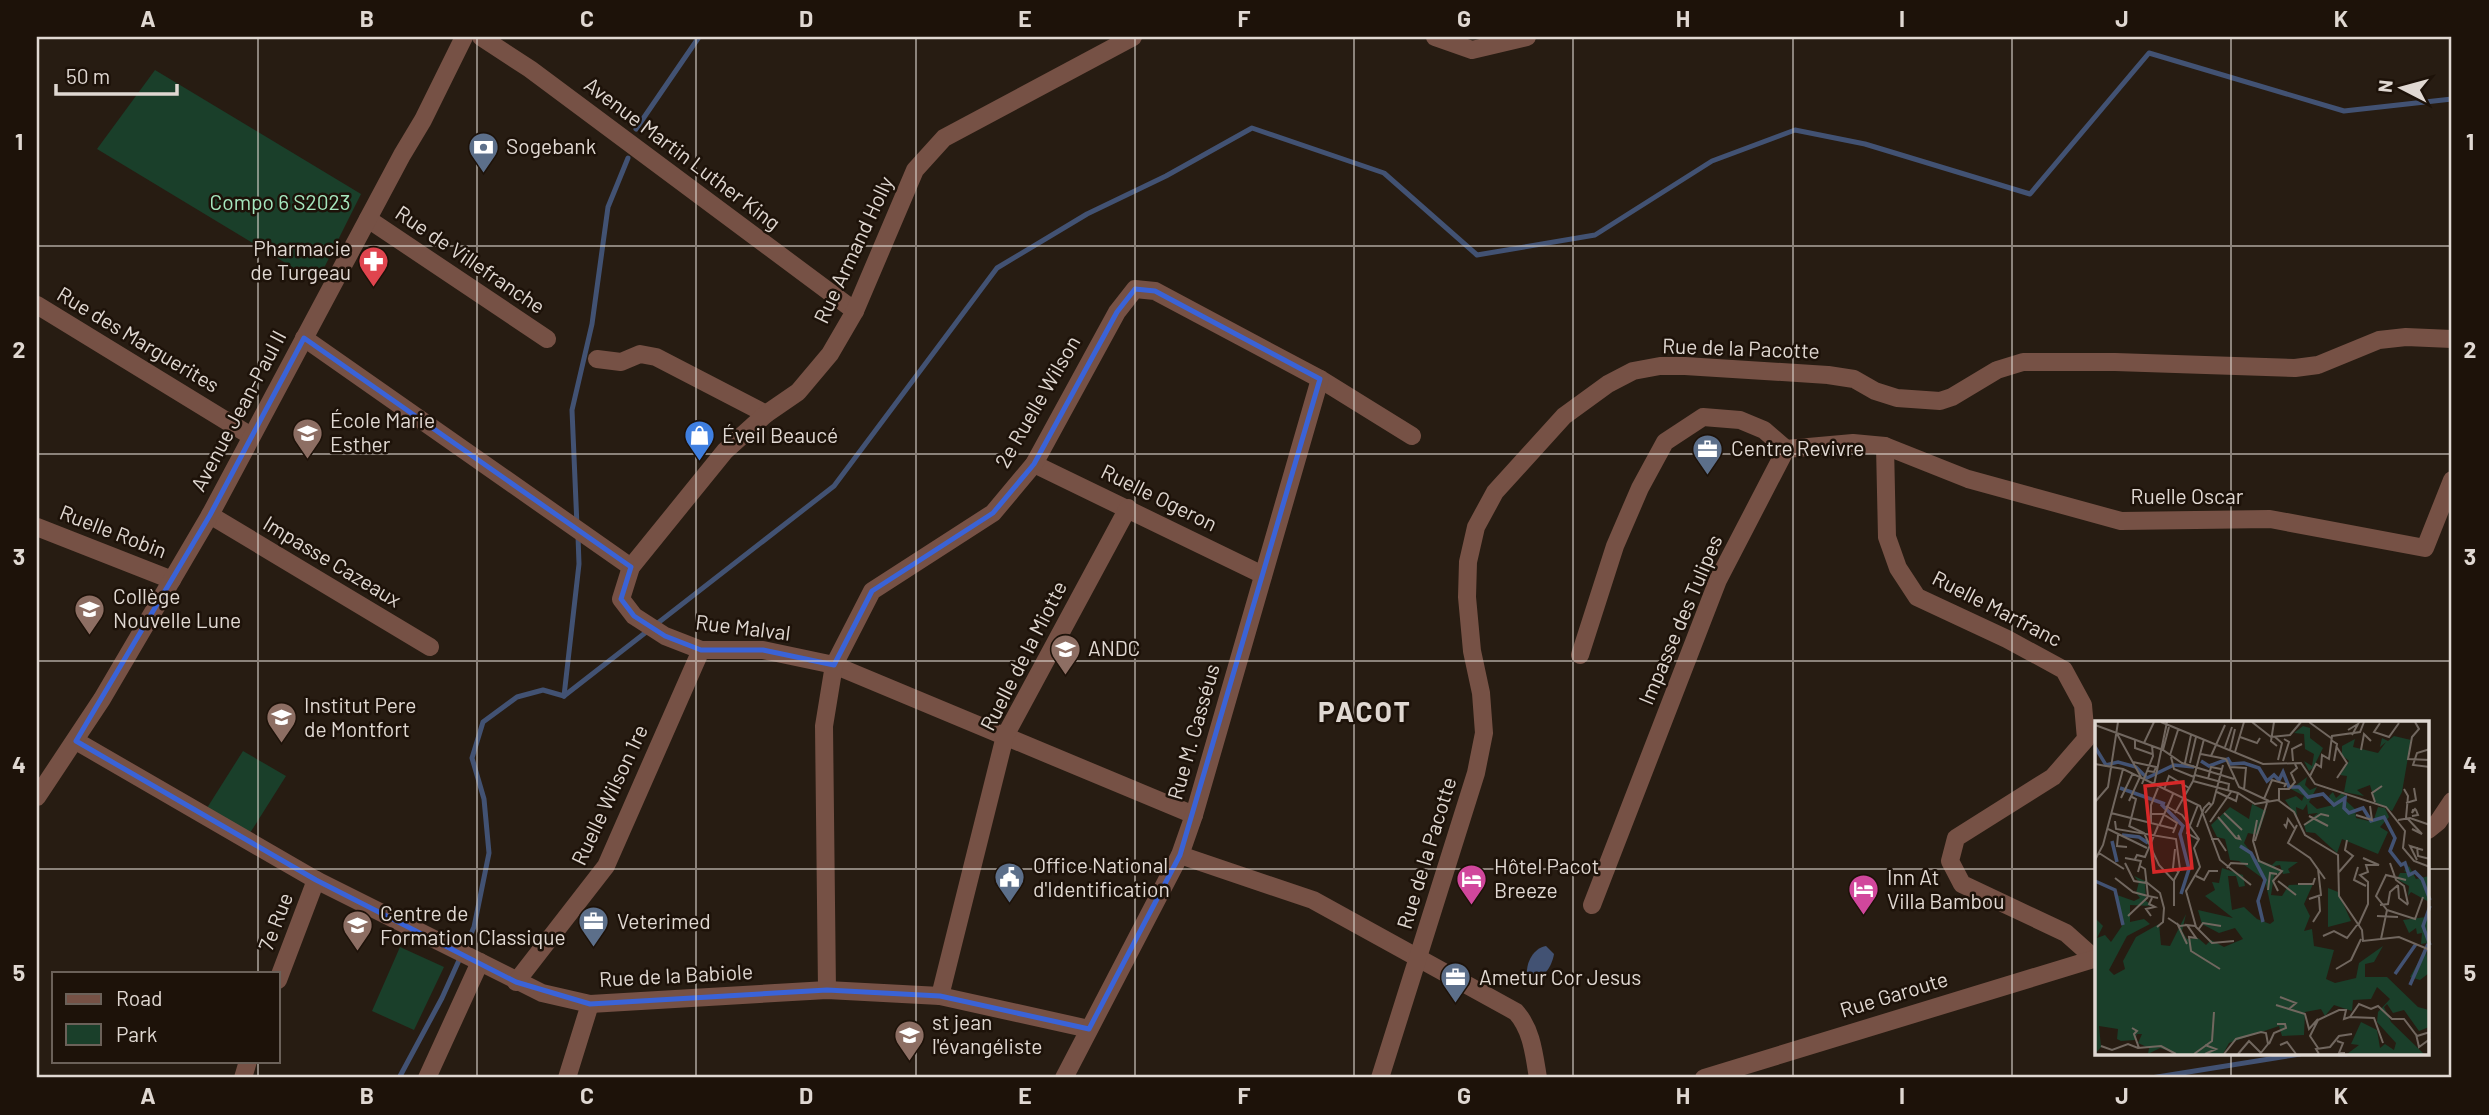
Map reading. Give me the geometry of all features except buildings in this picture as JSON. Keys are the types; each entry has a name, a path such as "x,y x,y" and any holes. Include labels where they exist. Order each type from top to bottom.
{"street":[{"name":"Avenue Jean-Paul II","path":"37,797 76,741 210,515 423,120 464,37"},
{"name":"Avenue Martin Luther King","path":"481,37 582,107 855,311"},
{"name":"Rue Armand Holly","path":"631,567 725,451 766,414 798,392 831,354 855,311 915,170 944,138 1133,37"},
{"path":"1435,37 1472,50 1527,37"},
{"name":"Rue de Villefranche","path":"368,219 547,339"},
{"name":"2e Ruelle Wilson","path":"827,990 824,726 834,665 872,591 993,513 1034,464 1117,312 1135,289 1155,291 1320,379 1412,436"},
{"name":"Rue des Marguerites","path":"37,305 251,436"},
{"name":"Rue de la Pacotte","path":"1380,1078 1476,773 1484,733 1467,597 1468,562 1476,527 1495,492 1564,416 1608,384 1633,371 1660,366 1685,366 1828,375 1854,379 1875,391 1897,398 1940,401 1952,397 1997,370 2023,362 2295,368 2318,365 2379,340 2406,337 2452,339"},
{"path":"304,338 631,567"},
{"path":"597,359 621,362 640,354 656,357 766,414"},
{"name":"Rue M. Casséus","path":"1064,1078 1180,855 1194,815 1320,379"},
{"path":"1580,654 1615,546 1640,488 1665,442 1703,417 1740,421 1764,430 1786,449 1853,443 1885,446"},
{"name":"Ruelle Oscar","path":"1885,446 1968,479 2121,521 2270,519 2425,548 2452,480"},
{"name":"Ruelle Marfranc","path":"1885,446 1887,537 1898,568 1917,597 2007,639 2064,670 2083,705 2086,739 2053,777 1956,838 1950,861 1962,884 2066,933 2095,957"},
{"name":"Impasse des Tulipes","path":"1592,905 1718,580 1786,449"},
{"name":"Ruelle Ogeron","path":"1034,464 1263,575"},
{"name":"Ruelle de la Miotte","path":"940,996 1005,736 1128,508"},
{"name":"Impasse Cazeaux","path":"210,515 430,648"},
{"name":"Ruelle Robin","path":"37,527 172,580"},
{"name":"Rue Malval","path":"631,567 621,599 634,616 665,636 701,650 763,650 834,665 1194,815"},
{"name":"Ruelle Wilson 1re","path":"516,982 606,866 701,650"},
{"name":"Rue de la Babiole","path":"76,741 316,880 542,993 590,1004 827,990 940,996 1089,1029"},
{"path":"2430,828 2438,822 2452,801"},
{"path":"1180,855 1313,900 1516,1012 1529,1033 1538,1078"},
{"name":"7e Rue","path":"280,976 316,880"},
{"name":"Rue Garoute","path":"1704,1078 2095,958"},
{"path":"427,1078 476,960"},
{"path":"567,1078 590,1004"}],"highlighted area":[{"path":"1135,289 1155,291 1320,379 1180,855 1089,1029 940,996 827,990 590,1004 516,982 316,880 76,741 210,515 304,338 631,567 621,599 634,616 665,636 701,650 763,650 834,665 872,591 993,513 1034,464 1117,312"}],"green space":[{"name":"Compo 6 S2023","path":"155,70 361,194 317,282 97,149"},
{"path":"243,751 286,776 250,833 207,808"},
{"path":"400,947 444,967 414,1030 372,1011"}],"water":[{"path":"1546,946 1554,954 1551,963 1543,975 1530,979 1527,974 1529,960 1534,953"}],"waterway":[{"path":"636,129 699,37"},
{"path":"564,696 834,486 997,268 1087,214 1166,176 1252,128 1384,173 1477,255 1595,235 1712,161 1795,130 1865,144 2030,194 2149,53 2344,111 2452,99"},
{"path":"577,526 572,410 592,324 608,207 628,158"},
{"path":"564,696 579,564 578,536"},
{"path":"399,1078 442,998 474,927 489,853 484,799 472,758 483,722 517,697 543,690 564,696"},
{"path":"2151,1078 2288,1056"}],"place":[{"name":"Sogebank","path":"483,174"},
{"name":"Pharmacie de Turgeau","path":"374,288"},
{"name":"École Marie Esther","path":"307,460"},
{"name":"Éveil Beaucé","path":"699,463"},
{"name":"Centre Revivre","path":"1708,476"},
{"name":"Collège Nouvelle Lune","path":"90,636"},
{"name":"ANDC","path":"1065,676"},
{"name":"Institut Pere de Montfort","path":"281,745"},
{"name":"Office National d'Identification","path":"1010,905"},
{"name":"Hôtel Pacot Breeze","path":"1471,906"},
{"name":"Inn At Villa Bambou","path":"1864,917"},
{"name":"Veterimed","path":"594,949"},
{"name":"Centre de Formation Classique","path":"357,953"},
{"name":"Ametur Cor Jesus","path":"1456,1005"},
{"name":"st jean l'évangéliste","path":"909,1062"}],"district":[{"name":"PACOT","path":"1365,712"}]}
